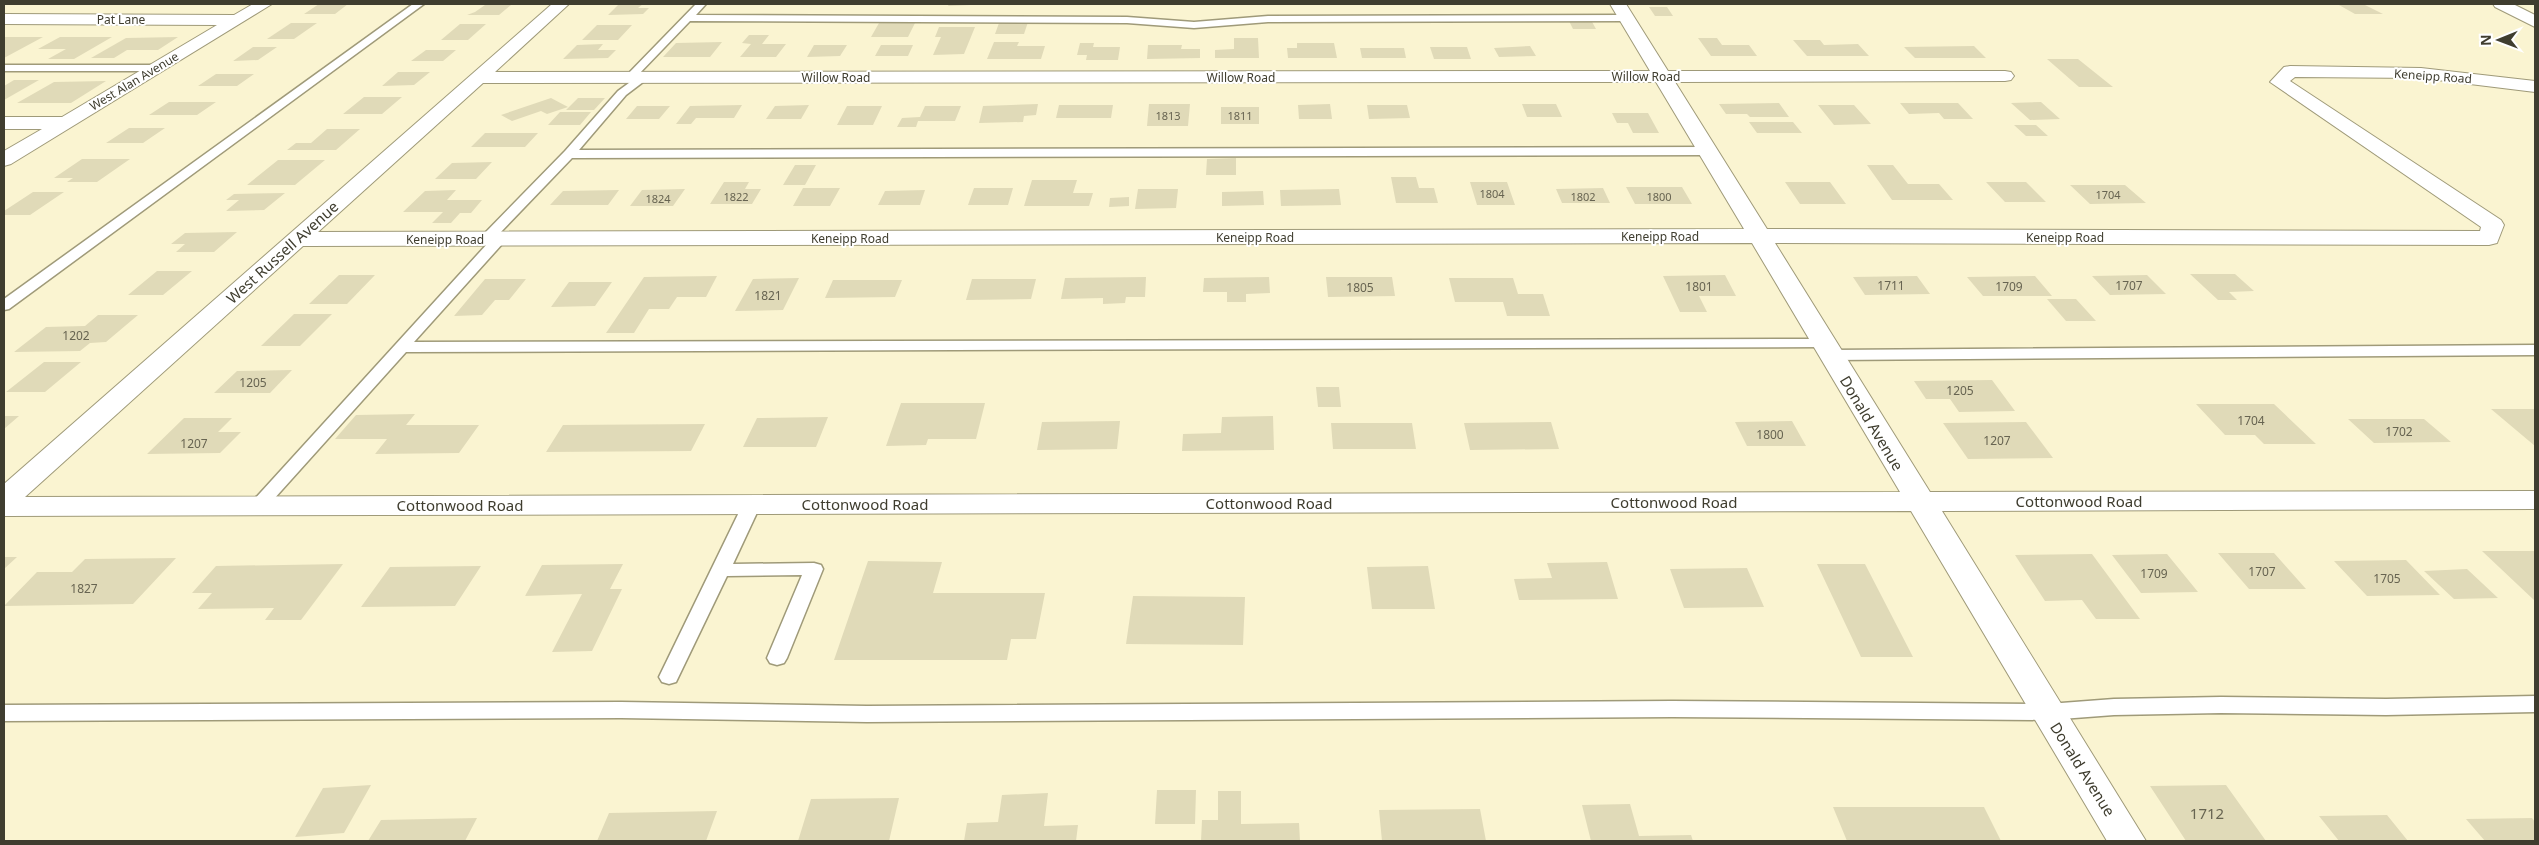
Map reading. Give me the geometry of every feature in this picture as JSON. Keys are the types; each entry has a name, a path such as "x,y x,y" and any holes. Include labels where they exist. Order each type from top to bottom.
{"street":[{"name":"West Alan Avenue","path":"4,160 64,122 264,4"},
{"name":"West Russell Avenue","path":"4,500 561,4"},
{"path":"2501,4 2535,22"},
{"name":"Donald Avenue","path":"1622,11 2127,841"},
{"name":"Pat Lane","path":"4,19 238,20"},
{"name":"Keneipp Road","path":"297,239 1759,236 2489,238 2493,225 2278,82 2290,72 2357,72 2421,73 2535,86"},
{"name":"Willow Road","path":"477,78 2005,76"},
{"path":"4,123 64,122"},
{"name":"Cottonwood Road","path":"4,507 2535,500"}],"lane":[{"path":"4,306 418,4"},
{"path":"258,506 402,346 493,239 700,4"},
{"path":"687,18 1127,20 1194,26 1278,19 1622,11"},
{"path":"4,68 156,68"},
{"path":"568,154 1707,151"},
{"path":"402,346 2535,350"},
{"path":"669,677 752,504"},
{"path":"721,570 814,569 777,658"},
{"path":"4,713 621,710 876,714 1633,709 2048,712 2114,707 2221,705 2386,707 2535,704"}],"building":[{"path":"319,4 348,4 335,14 304,14"},
{"path":"619,4 643,4 638,8 649,8 643,14 608,15"},
{"path":"949,4 993,4 948,6"},
{"path":"2353,4 2363,4 2383,14 2355,14 2339,5 2356,5"},
{"path":"485,5 511,5 499,15 467,15"},
{"path":"1649,7 1667,7 1673,16 1655,16"},
{"path":"1591,20 1596,29 1573,29 1569,21"},
{"path":"1028,22 1024,34 995,34 999,23"},
{"path":"291,23 317,23 294,39 267,39"},
{"path":"879,23 915,23 908,37 871,37"},
{"path":"460,24 486,24 468,40 441,40"},
{"path":"597,25 632,25 618,40 582,40"},
{"path":"939,27 975,27 964,54 933,55 941,37 935,37"},
{"path":"749,35 769,35 762,44 786,44 776,57 740,57 751,44 742,43"},
{"path":"4,37 43,37 4,58"},
{"path":"60,37 112,37 74,59 48,59 66,49 38,49"},
{"path":"178,37 158,50 127,50 114,58 91,58 126,38"},
{"path":"1234,38 1258,38 1259,58 1215,58 1215,50 1234,49"},
{"path":"1698,38 1717,38 1722,45 1749,45 1757,56 1711,56"},
{"path":"1793,40 1820,40 1824,45 1858,44 1869,56 1807,56"},
{"path":"722,42 710,57 663,57 676,43"},
{"path":"994,42 1019,42 1017,46 1045,46 1041,59 987,59"},
{"path":"1080,43 1094,43 1093,47 1120,47 1118,60 1086,60 1087,55 1077,55"},
{"path":"1297,43 1334,43 1337,58 1288,58 1287,48 1297,48"},
{"path":"603,44 598,50 616,50 608,58 563,59 577,45"},
{"path":"814,45 847,45 840,56 807,57"},
{"path":"881,45 913,45 908,56 875,56"},
{"path":"1148,45 1182,45 1181,49 1200,49 1200,58 1147,59"},
{"path":"1530,46 1536,56 1499,57 1494,48"},
{"path":"1974,46 1986,58 1915,58 1904,47"},
{"path":"253,47 277,47 258,60 233,61"},
{"path":"1430,47 1467,47 1471,59 1434,59"},
{"path":"1360,48 1404,48 1406,58 1362,58"},
{"path":"426,50 456,50 443,61 411,61"},
{"path":"2047,59 2078,59 2113,87 2079,87"},
{"path":"398,72 430,72 414,85 382,86"},
{"path":"216,74 254,74 237,86 198,86"},
{"path":"14,80 39,80 4,100 4,86"},
{"path":"106,81 71,103 17,103 54,82"},
{"path":"364,97 402,97 382,114 343,114"},
{"path":"551,98 568,107 547,114 541,111 512,121 501,115"},
{"path":"578,98 605,98 594,110 566,110"},
{"path":"169,102 216,102 197,115 149,115"},
{"path":"2041,102 2060,119 2030,120 2011,103"},
{"path":"1779,103 1789,117 1750,117 1747,114 1726,114 1719,104"},
{"path":"1900,103 1958,103 1973,119 1944,119 1939,113 1909,114"},
{"path":"1038,104 1036,115 1024,116 1023,122 979,123 983,106"},
{"path":"1149,104 1190,104 1188,126 1147,126"},
{"path":"1330,104 1332,119 1299,119 1298,105"},
{"path":"1522,104 1556,104 1562,117 1527,117"},
{"path":"742,105 734,118 696,118 691,124 676,124 690,106"},
{"path":"809,105 801,119 766,119 775,106"},
{"path":"1059,105 1113,105 1111,118 1056,118"},
{"path":"1367,105 1407,105 1410,118 1369,119"},
{"path":"1818,105 1854,105 1871,124 1834,125"},
{"path":"637,106 670,106 659,119 626,119"},
{"path":"847,106 882,106 873,125 837,125"},
{"path":"925,106 961,106 955,121 918,121 916,127 897,127 902,118 920,117"},
{"path":"1221,107 1259,107 1259,124 1221,124"},
{"path":"560,112 591,112 580,125 548,125"},
{"path":"1612,113 1648,113 1659,133 1633,133 1628,123 1617,123"},
{"path":"1749,122 1793,122 1802,133 1757,133"},
{"path":"2014,125 2036,125 2048,136 2026,136"},
{"path":"129,128 165,128 143,143 106,143"},
{"path":"327,129 360,129 336,150 287,150 296,143 311,143"},
{"path":"485,133 538,133 525,147 471,147"},
{"path":"1236,158 1236,175 1206,175 1207,159"},
{"path":"82,159 130,159 97,182 67,182 73,178 54,178"},
{"path":"278,160 325,160 295,185 247,185"},
{"path":"492,162 476,179 435,179 452,163"},
{"path":"795,165 816,165 805,185 783,185"},
{"path":"1867,165 1893,165 1908,184 1939,184 1953,200 1892,200"},
{"path":"1391,177 1416,177 1419,188 1434,188 1438,203 1396,203"},
{"path":"1032,180 1077,180 1073,193 1093,193 1089,206 1024,206"},
{"path":"724,182 749,182 745,189 761,189 752,204 710,204"},
{"path":"1470,182 1507,182 1515,205 1477,205"},
{"path":"1785,182 1830,182 1846,204 1800,204"},
{"path":"1986,182 2026,182 2046,202 2005,202"},
{"path":"2070,185 2125,185 2146,203 2090,204"},
{"path":"1626,187 1682,187 1692,204 1635,204"},
{"path":"803,188 840,188 830,206 793,206"},
{"path":"974,188 1013,188 1008,205 968,205"},
{"path":"1603,188 1610,203 1562,203 1556,189"},
{"path":"685,189 673,206 630,206 642,190"},
{"path":"1138,189 1178,189 1176,208 1135,209"},
{"path":"1339,189 1341,205 1281,206 1280,190"},
{"path":"456,190 447,200 482,200 471,213 460,213 451,223 432,223 443,212 403,212 425,191"},
{"path":"619,190 608,205 550,205 563,191"},
{"path":"925,190 920,205 878,205 885,191"},
{"path":"1263,191 1264,205 1222,206 1222,192"},
{"path":"33,192 64,192 30,215 4,215 4,211"},
{"path":"285,193 264,210 226,211 239,200 226,200 234,194"},
{"path":"1129,197 1129,206 1109,207 1110,198"},
{"path":"237,232 214,252 176,252 185,244 171,244 185,233"},
{"path":"157,271 192,271 163,295 128,295"},
{"path":"2190,274 2235,274 2254,291 2229,292 2237,300 2218,300"},
{"path":"339,275 375,275 347,304 309,304"},
{"path":"1725,275 1736,296 1699,296 1707,312 1680,312 1663,276"},
{"path":"2147,275 2166,294 2110,295 2092,276"},
{"path":"717,276 706,297 677,297 669,309 649,309 634,333 606,333 644,277"},
{"path":"1917,276 1930,294 1865,295 1853,277"},
{"path":"2035,276 2052,296 1983,296 1967,277"},
{"path":"1146,277 1145,297 1126,297 1125,303 1103,304 1103,298 1061,299 1065,278"},
{"path":"1269,277 1270,293 1246,294 1246,302 1227,302 1227,292 1203,292 1204,278"},
{"path":"1326,277 1392,277 1395,296 1328,297"},
{"path":"799,278 783,310 735,311 753,279"},
{"path":"1449,278 1513,278 1518,294 1543,294 1550,316 1507,316 1503,302 1455,302"},
{"path":"485,279 526,279 509,300 495,300 482,315 454,316"},
{"path":"972,279 1036,279 1031,299 966,300"},
{"path":"833,280 902,280 895,297 825,298"},
{"path":"569,282 612,282 595,306 551,307"},
{"path":"2047,299 2076,299 2096,321 2066,321"},
{"path":"294,314 332,314 300,346 261,346"},
{"path":"98,315 138,315 106,342 90,343 80,351 14,352 46,327 85,326"},
{"path":"44,362 81,362 45,392 6,392"},
{"path":"292,370 270,393 214,393 237,371"},
{"path":"1992,380 2015,411 1959,412 1950,399 1926,399 1914,381"},
{"path":"1316,387 1339,387 1341,407 1318,407"},
{"path":"901,403 985,403 976,439 928,439 926,445 886,446"},
{"path":"2196,404 2274,404 2316,444 2264,444 2255,435 2225,435"},
{"path":"2491,409 2535,409 2535,446"},
{"path":"415,414 406,425 479,425 459,453 375,454 387,439 335,439 356,415"},
{"path":"4,416 19,416 4,429"},
{"path":"1273,416 1274,450 1182,451 1183,434 1221,433 1222,417"},
{"path":"828,417 816,447 743,447 757,418"},
{"path":"184,418 232,418 218,432 241,432 220,453 147,454"},
{"path":"2348,419 2424,419 2451,442 2374,443"},
{"path":"1120,421 1117,449 1037,450 1042,422"},
{"path":"1792,421 1806,446 1747,446 1735,422"},
{"path":"1551,422 1559,449 1470,450 1464,423"},
{"path":"2026,422 2053,458 1968,459 1943,423"},
{"path":"1331,423 1412,423 1416,449 1333,449"},
{"path":"705,424 691,451 546,452 563,425"},
{"path":"2482,551 2535,551 2535,601"},
{"path":"2218,553 2274,553 2306,589 2249,589"},
{"path":"2092,554 2140,619 2096,619 2082,600 2045,601 2015,555"},
{"path":"2167,554 2198,592 2141,593 2112,555"},
{"path":"4,557 17,557 4,569"},
{"path":"176,558 133,604 4,606 37,572 72,572 85,559"},
{"path":"2406,560 2440,595 2367,596 2334,561"},
{"path":"868,561 942,562 933,593 1045,593 1036,639 1011,639 1007,660 834,660"},
{"path":"1607,562 1618,599 1519,600 1514,579 1552,578 1547,563"},
{"path":"343,564 301,620 265,620 274,608 198,609 212,593 192,593 216,566"},
{"path":"623,564 610,589 622,589 592,651 552,652 582,594 525,596 542,565"},
{"path":"1817,564 1865,564 1913,657 1861,657"},
{"path":"481,566 455,606 361,607 390,567"},
{"path":"1428,566 1435,609 1372,609 1367,567"},
{"path":"1747,568 1764,607 1684,608 1670,569"},
{"path":"2467,569 2498,598 2454,599 2424,571"},
{"path":"1133,596 1245,597 1243,645 1126,644"},
{"path":"371,785 344,833 295,837 323,788"},
{"path":"2226,785 2266,841 2186,841 2150,786"},
{"path":"1157,790 1196,790 1195,824 1155,824"},
{"path":"1218,791 1241,791 1241,824 1299,823 1300,841 1201,841 1202,820 1218,820"},
{"path":"1048,793 1044,826 1078,825 1076,841 964,841 967,823 998,822 1002,795"},
{"path":"899,798 889,841 798,841 811,799"},
{"path":"1630,804 1639,836 1691,835 1693,841 1591,841 1582,805"},
{"path":"1833,807 1984,807 2001,841 1847,841"},
{"path":"1480,809 1486,841 1382,841 1379,810"},
{"path":"717,811 706,841 597,841 609,813"},
{"path":"2387,815 2408,841 2339,841 2319,816"},
{"path":"477,818 465,841 368,841 381,820"},
{"path":"2532,818 2535,822 2535,841 2485,841 2466,819"}]}
